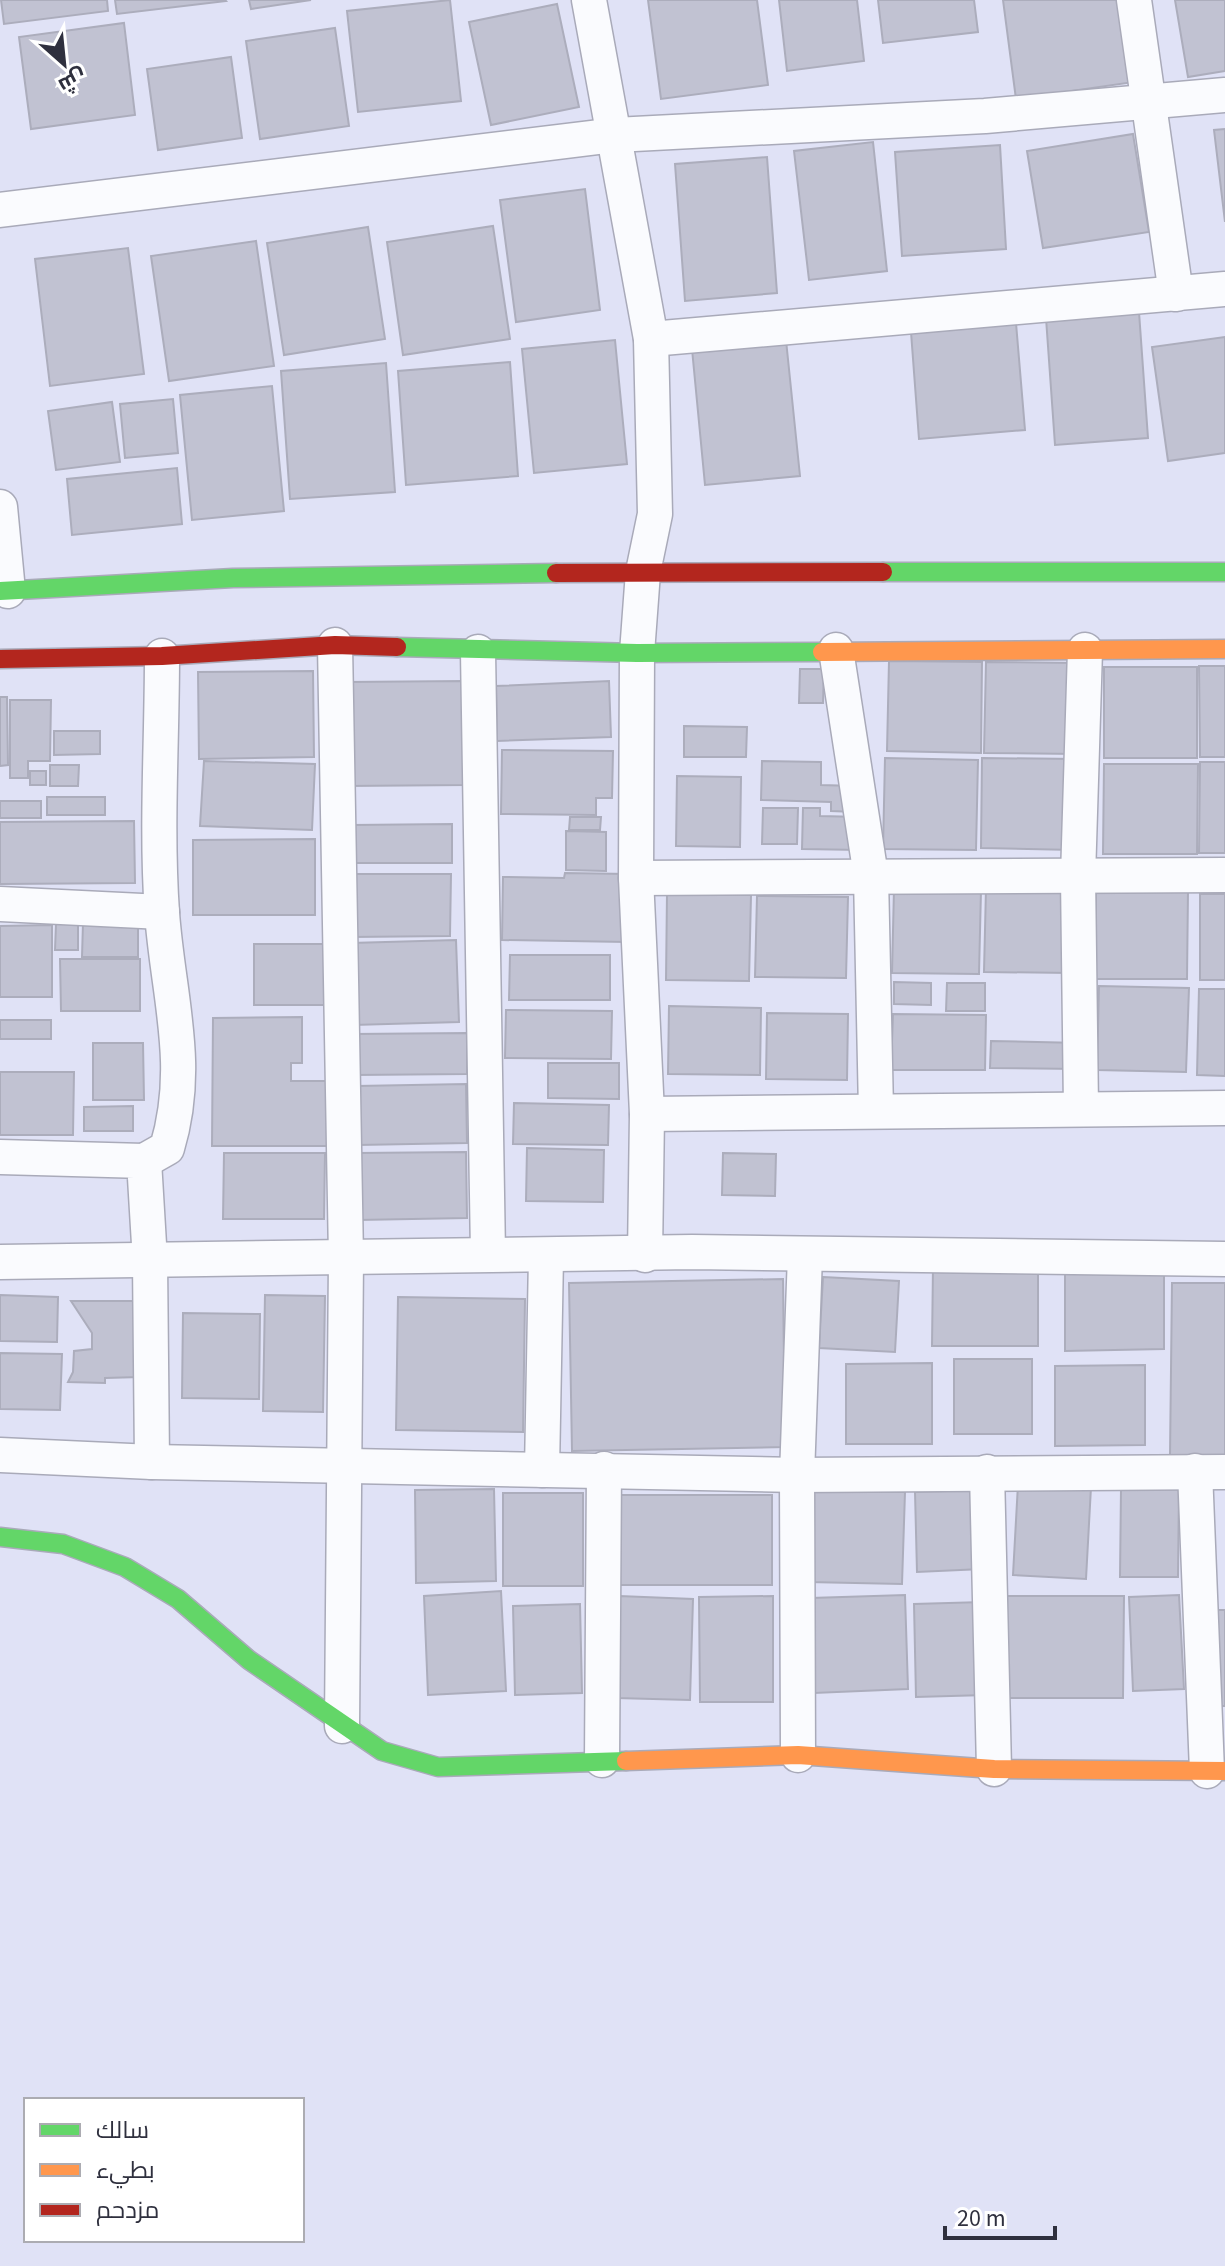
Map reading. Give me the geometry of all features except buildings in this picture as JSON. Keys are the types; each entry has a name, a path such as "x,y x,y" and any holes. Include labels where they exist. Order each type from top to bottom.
{"main road":[{"path":"4,591 233,578 643,572 1225,572"},
{"path":"0,659 162,656 335,645 478,652 637,653 1225,649"},
{"path":"0,1537 63,1544 125,1567 178,1599 249,1660 342,1726 382,1751 438,1767 798,1755 994,1769 1216,1771"}],"street":[{"path":"589,0 651,339 655,514 643,572 637,653 636,878 647,1114 645,1255"},
{"path":"1134,0 1176,294"},
{"path":"0,210 615,135 822,127 1225,95"},
{"path":"651,339 1225,289"},
{"path":"0,507 4,591"},
{"path":"335,645 346,1258 342,1726"},
{"path":"836,650 871,876 876,1111"},
{"path":"1081,1108 1078,877 1085,650"},
{"path":"478,652 488,1254"},
{"path":"0,1157 144,1161 167,1148 174,1124 181,1071 162,912 162,656"},
{"path":"636,878 1225,875"},
{"path":"0,904 162,912"},
{"path":"647,1114 1225,1108"},
{"path":"144,1161 150,1261 152,1462"},
{"path":"0,1262 488,1254 1225,1259"},
{"path":"798,1755 797,1475 805,1255"},
{"path":"542,1470 546,1256"},
{"path":"0,1455 152,1462 797,1475 1210,1471 1216,1771"},
{"path":"602,1760 604,1469"},
{"path":"987,1472 994,1769"}],"traffic: fast":[{"path":"883,572 1225,572"},
{"path":"0,591 233,578 556,573"},
{"path":"397,647 637,653 822,652"},
{"path":"0,1537 63,1544 125,1567 178,1599 249,1660 382,1751 438,1767 626,1761"}],"traffic: slow":[{"path":"822,652 1225,649"},
{"path":"626,1761 798,1755 994,1769 1225,1771"}],"traffic: jam":[{"path":"556,573 883,572"},
{"path":"0,659 162,656 335,645 397,647"}]}
